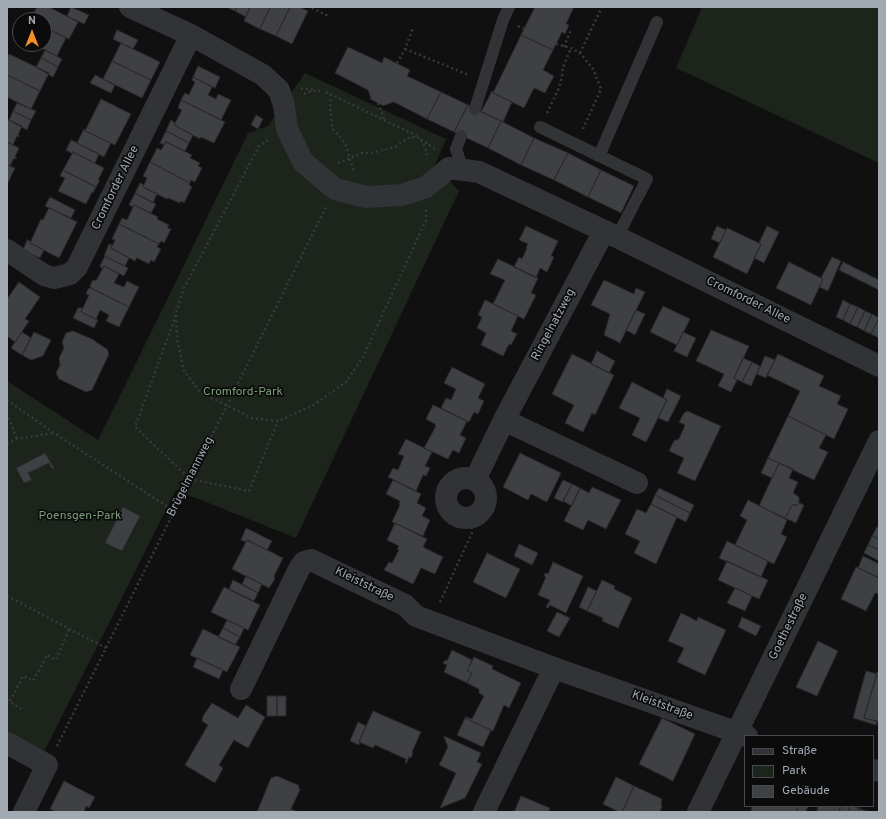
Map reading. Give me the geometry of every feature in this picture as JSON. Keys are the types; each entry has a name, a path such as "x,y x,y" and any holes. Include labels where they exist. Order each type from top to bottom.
{"street":[{"path":"130,7 191,35 263,75 278,90 293,100 287,129 303,162 335,188 366,197 402,195 426,188 456,169"},
{"name":"Cromforder Allee","path":"7,250 44,275 54,278 70,274 77,267 191,35"},
{"name":"Cromforder Allee","path":"456,169 479,172 610,234 879,366"},
{"name":"Ringelnatzweg","path":"475,480 504,420 610,234"},
{"path":"504,420 637,483"},
{"name":"Goethestraße","path":"698,812 742,735 879,441"},
{"path":"465,478 475,480 482,485 486,497 483,509 470,518 461,518 454,515 449,509 445,498 451,484 457,480 465,478"},
{"name":"Kleiststraße","path":"241,689 298,569 307,561 311,560 405,605 416,616 554,668 742,735"},
{"path":"484,812 554,668"},
{"path":"7,743 47,765 24,812"}],"lane":[{"path":"475,109 503,20 509,7"},
{"path":"600,156 657,22"},
{"path":"540,127 647,179 610,234"},
{"path":"456,169 456,149 461,136"}],"path":[{"path":"580,53 602,7"},
{"path":"312,8 330,17"},
{"path":"397,63 414,28"},
{"path":"564,47 570,32 567,29"},
{"path":"556,44 571,48 580,53 593,69 600,89 577,145"},
{"path":"540,127 559,88 562,76 562,67 571,48"},
{"path":"405,49 483,80"},
{"path":"320,91 311,91 293,100 291,94 303,88 326,92 420,138 443,156 456,169"},
{"path":"326,92 331,95 330,109 333,129 345,143 355,174"},
{"path":"378,103 384,120"},
{"path":"278,421 249,491 190,479 135,427 184,288 259,146 287,129"},
{"path":"334,164 362,153 371,153 395,148 410,137 420,138"},
{"path":"420,138 427,152 425,165"},
{"name":"Brügelmannweg","path":"47,765 335,188"},
{"path":"176,313 177,338 184,371 200,392 252,418 278,421 312,406 346,382 363,357 426,220 426,188"},
{"path":"7,400 54,433 174,511"},
{"path":"7,413 17,439"},
{"path":"7,444 17,439 54,433"},
{"path":"431,621 472,533 470,518"},
{"path":"7,596 106,648"},
{"path":"23,710 8,701 24,676 32,681 47,655 56,660 69,629"}],"green space":[{"path":"702,7 879,7 879,163 676,68"},
{"name":"Cromford-Park","path":"305,73 446,139 435,165 459,191 296,538 176,490 44,752 7,732 7,381 98,440 248,133 268,126"}],"building":[{"path":"37,7 49,7 78,22 69,39 52,31 52,12 34,12"},
{"path":"71,7 89,15 84,24 67,16"},
{"path":"226,7 237,7 235,11"},
{"path":"237,7 250,7 246,17 235,11"},
{"path":"250,7 270,7 260,29 244,21"},
{"path":"270,7 290,7 276,36 260,29"},
{"path":"290,7 299,7 308,11 292,44 276,36"},
{"path":"535,7 574,7 566,24 569,25 565,34 562,32 553,50 521,35"},
{"path":"117,30 138,40 133,49 113,39"},
{"path":"52,31 66,38 57,56 49,52 52,52"},
{"path":"521,35 553,50 543,70 554,76 545,93 534,88 524,108 493,93"},
{"path":"121,43 160,62 151,80 112,61"},
{"path":"348,47 382,63 384,57 410,70 407,76 441,92 427,119 394,102 384,106 370,99 368,90 335,73"},
{"path":"44,52 49,52 62,59 58,67 41,58"},
{"path":"9,54 49,73 40,91 7,75 7,59"},
{"path":"41,58 58,67 53,77 36,67"},
{"path":"112,61 151,80 142,98 103,79"},
{"path":"198,66 220,77 215,88 193,77"},
{"path":"7,75 40,91 31,109 7,97"},
{"path":"95,75 115,85 111,93 90,83"},
{"path":"193,77 212,87 208,95 216,99 218,94 231,100 221,120 181,100 185,93 189,95 195,82 192,80"},
{"path":"492,91 493,93 512,102 503,122 481,112"},
{"path":"441,92 468,105 454,132 427,119"},
{"path":"101,99 131,114 115,145 85,131"},
{"path":"181,100 225,122 214,143 201,137 200,139 174,125 182,110 178,108"},
{"path":"17,103 36,111 31,120 13,111"},
{"path":"468,105 501,121 488,148 454,132"},
{"path":"13,111 31,120 27,130 9,120"},
{"path":"256,115 263,119 258,129 251,125"},
{"path":"7,119 22,126 18,135 20,136 17,136 13,145 7,142"},
{"path":"171,120 175,123 174,125 193,135 189,143 166,131"},
{"path":"501,121 534,138 521,165 488,148"},
{"path":"84,129 85,131 111,143 104,157 77,143"},
{"path":"166,131 189,143 185,151 166,142 164,145 160,143"},
{"path":"534,138 568,153 554,180 521,165"},
{"path":"71,140 99,154 95,163 66,150"},
{"path":"7,142 19,148 15,157 17,158 14,158 10,166 7,165"},
{"path":"166,142 192,155 190,158 200,163 198,166 202,168 195,182 191,180 190,183 150,162 157,148 161,150"},
{"path":"73,152 104,168 96,187 63,170"},
{"path":"568,153 601,170 588,197 554,180"},
{"path":"150,162 190,183 189,185 192,187 184,203 181,201 180,203 168,198 167,199 143,187 147,178 143,176"},
{"path":"7,165 15,168 7,185"},
{"path":"63,170 96,187 86,204 58,191 65,178 60,176"},
{"path":"601,170 634,186 621,213 588,197"},
{"path":"140,183 144,185 143,187 157,194 153,203 135,193"},
{"path":"135,193 156,204 151,213 134,205 133,207 129,205"},
{"path":"50,197 75,210 71,218 45,206"},
{"path":"134,205 158,217 157,219 169,225 167,228 171,229 164,243 161,241 159,244 119,224 122,218 127,220"},
{"path":"49,208 77,222 59,258 30,243 41,219 43,220"},
{"path":"119,224 159,244 157,247 161,249 154,262 151,260 149,264 137,258 135,261 111,248 115,240 112,239"},
{"path":"526,226 558,241 551,256 554,257 547,272 540,268 536,278 514,267 519,257 522,259 527,248 526,247 528,244 519,240"},
{"path":"717,226 726,230 720,243 711,239 714,233 713,231 714,232"},
{"path":"767,226 779,232 764,263 754,258 761,244 759,243"},
{"path":"727,228 761,244 747,274 713,257"},
{"path":"27,240 44,250 40,258 23,250"},
{"path":"109,244 112,245 111,248 129,258 125,266 104,256"},
{"path":"105,256 128,268 124,276 104,266 101,268 100,266"},
{"path":"832,257 841,261 828,291 819,287 823,279 821,278"},
{"path":"498,259 538,278 531,293 536,295 524,319 493,304 505,280 490,274"},
{"path":"789,262 823,279 811,305 776,288"},
{"path":"843,262 879,280 879,290 839,270"},
{"path":"104,266 119,274 114,283 124,287 127,281 139,287 129,307 91,288 90,285 93,280 96,281"},
{"path":"604,280 634,294 636,288 645,292 620,343 604,335 610,314 591,305"},
{"path":"19,282 40,297 25,319 29,321 15,342 7,336 7,299"},
{"path":"91,288 129,307 119,327 106,321 109,315 100,310 96,319 81,312 89,295 86,294 88,289"},
{"path":"485,300 518,316 511,331 517,334 511,345 509,344 503,356 481,345 486,333 477,328 482,317 478,315"},
{"path":"843,300 850,304 843,320 836,317"},
{"path":"850,304 858,307 850,324 843,320"},
{"path":"663,306 690,319 677,345 650,332"},
{"path":"858,307 865,311 857,327 850,324"},
{"path":"78,308 83,308 81,312 98,320 94,328 73,318"},
{"path":"636,310 645,314 635,335 626,330"},
{"path":"865,311 872,314 864,331 857,327"},
{"path":"872,314 879,318 871,334 864,331"},
{"path":"879,318 879,338 871,334"},
{"path":"711,330 749,346 734,378 737,380 731,392 718,386 724,374 696,361"},
{"path":"73,331 94,340 107,349 109,354 92,390 86,392 59,379 56,373 60,365 59,358 64,348 62,342 66,333"},
{"path":"22,332 31,338 22,355 11,348"},
{"path":"34,332 51,340 43,356 31,360 22,355"},
{"path":"683,332 696,338 687,357 674,351"},
{"path":"597,351 615,361 609,373 591,364"},
{"path":"572,354 614,375 595,415 592,413 583,432 565,423 574,405 552,394"},
{"path":"778,354 824,376 819,386 841,396 837,404 848,409 834,439 788,416 800,391 767,375"},
{"path":"765,356 775,360 766,378 757,374"},
{"path":"743,358 752,362 742,382 734,378"},
{"path":"752,362 760,366 751,386 742,382"},
{"path":"452,367 485,384 478,398 484,401 478,414 474,412 469,422 441,408 446,398 451,400 456,389 444,383"},
{"path":"632,382 667,400 646,442 632,435 640,418 619,408"},
{"path":"667,389 681,396 668,422 658,418 667,400 663,398"},
{"path":"433,405 467,421 460,435 466,438 459,453 453,450 448,459 424,448 436,426 426,419"},
{"path":"687,411 721,426 695,481 677,473 684,458 669,451 674,441 679,439 685,425 679,422 684,413"},
{"path":"788,416 826,435 819,448 828,452 814,480 768,458"},
{"path":"406,439 432,452 425,466 430,468 426,476 423,475 416,491 388,477 393,468 398,470 404,456 398,454"},
{"path":"45,453 54,468 52,469 49,463 28,473 32,480 24,483 16,468"},
{"path":"520,453 561,473 547,502 531,494 528,500 503,487"},
{"path":"768,458 779,463 772,478 761,473"},
{"path":"779,463 793,469 789,478 798,482 793,493 799,497 799,503 797,505 792,505 785,518 759,506"},
{"path":"393,480 421,494 417,503 426,508 422,516 430,520 423,536 392,522 400,505 400,501 386,494"},
{"path":"563,480 572,484 563,502 554,498"},
{"path":"572,484 580,488 572,506 563,501"},
{"path":"592,487 621,500 606,529 588,520 583,530 564,521 580,488 589,493"},
{"path":"659,488 694,505 690,513 655,495"},
{"path":"655,495 690,513 686,522 651,504"},
{"path":"748,500 787,520 781,534 787,537 774,564 735,545 747,520 740,516"},
{"path":"799,503 804,505 796,523 785,518 792,505 797,505"},
{"path":"651,504 677,517 656,564 634,553 640,541 625,534 637,509 646,513"},
{"path":"123,507 140,516 122,551 105,543"},
{"path":"395,523 427,539 423,547 443,557 435,574 421,568 413,584 384,570 389,562 392,563 399,550 397,549 399,546 387,540"},
{"path":"877,527 879,528 879,539 872,536"},
{"path":"246,528 272,541 267,550 247,540 246,542 241,540"},
{"path":"872,536 879,539 879,550 868,545"},
{"path":"247,540 283,558 274,576 275,579 269,588 232,569"},
{"path":"727,541 768,561 761,577 719,558"},
{"path":"519,544 538,553 532,565 514,556"},
{"path":"868,545 879,550 879,561 864,553"},
{"path":"487,553 520,569 506,598 473,582"},
{"path":"863,556 879,564 878,577 858,568"},
{"path":"727,561 768,580 759,599 718,580"},
{"path":"553,562 583,576 566,613 550,605 548,608 546,607 550,600 538,595 546,577 544,576 545,573 548,574"},
{"path":"856,567 879,578 879,594 875,593 866,611 841,599"},
{"path":"246,576 262,584 258,593 242,584"},
{"path":"233,580 258,593 254,601 229,589"},
{"path":"602,580 615,586 614,589 632,598 618,628 602,621 603,618 587,611"},
{"path":"224,587 260,605 248,630 211,612"},
{"path":"588,587 597,591 587,611 579,607"},
{"path":"735,588 752,596 745,611 727,603"},
{"path":"557,612 570,618 559,637 547,631"},
{"path":"681,613 697,621 698,617 726,630 705,675 677,662 684,648 668,641"},
{"path":"742,617 761,626 756,636 738,627"},
{"path":"227,620 244,628 240,637 223,628"},
{"path":"223,628 240,637 235,645 218,637"},
{"path":"203,629 240,647 227,672 190,655"},
{"path":"818,641 838,651 817,696 796,687"},
{"path":"452,650 472,660 467,671 472,673 467,683 444,672 447,665 443,663 445,660 447,661"},
{"path":"474,657 493,666 492,669 521,683 509,708 504,705 493,731 465,718 472,719 484,696 479,693 479,689 467,683 472,673 467,671"},
{"path":"197,658 223,670 219,679 193,667"},
{"path":"866,671 877,674 864,718 877,721 876,725 853,718"},
{"path":"877,672 879,673 879,722 864,718"},
{"path":"267,696 277,696 277,716 267,716"},
{"path":"277,696 286,696 286,716 277,716"},
{"path":"212,703 238,718 246,705 265,717 248,748 234,740 219,765 223,768 215,783 185,765 208,725 202,721 203,716"},
{"path":"373,711 421,732 412,752 411,758 409,757 406,764 406,759 375,745 373,748 359,742"},
{"path":"465,718 491,730 483,747 457,735"},
{"path":"662,718 695,734 673,781 639,764"},
{"path":"358,722 366,726 359,745 350,741"},
{"path":"444,736 481,753 477,762 482,764 465,798 440,808 456,773 439,765 448,747"},
{"path":"277,776 298,785 300,790 291,809 298,812 257,812 271,778"},
{"path":"616,777 634,786 622,812 603,804"},
{"path":"64,781 95,797 89,808 86,806 84,812 56,812 50,809"},
{"path":"634,786 662,799 662,807 660,811 622,812"},
{"path":"521,796 550,808 548,812 514,812"},
{"path":"752,807 798,807 796,812 751,811"},
{"path":"798,807 808,807 806,812 796,812"},
{"path":"818,807 840,807 839,812 817,812"},
{"path":"841,807 850,807 848,812 839,812"},
{"path":"850,807 860,808 857,812 848,812"},
{"path":"858,809 860,809 870,812 857,812"}],"park label":[{"name":"Poensgen-Park","path":"80,517"}]}
